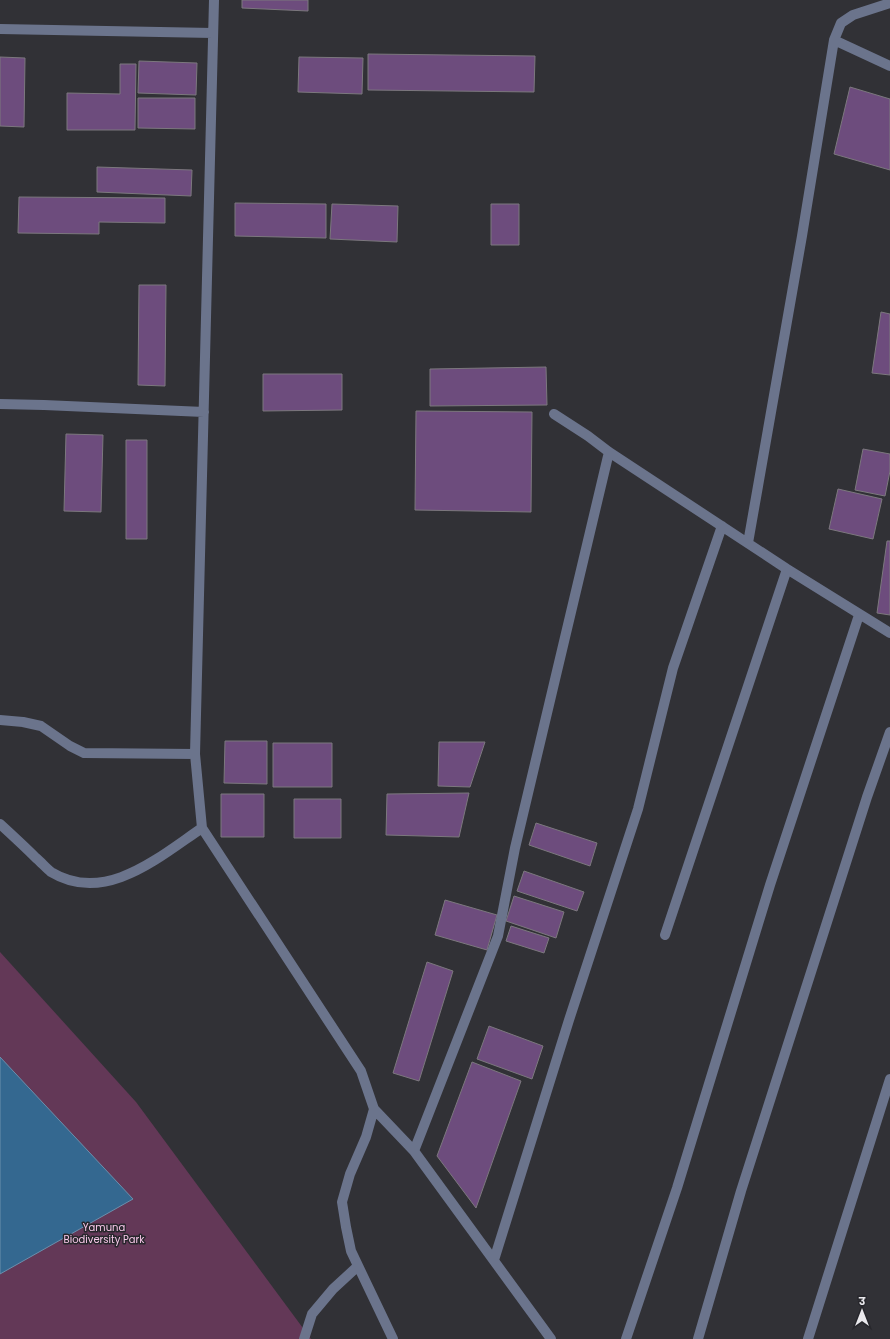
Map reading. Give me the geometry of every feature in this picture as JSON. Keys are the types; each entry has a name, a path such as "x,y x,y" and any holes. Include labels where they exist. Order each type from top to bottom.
{"street":[{"path":"214,0 195,754 202,828 361,1071 374,1109 414,1151 551,1339"},
{"path":"748,543 802,236 834,40 841,23 853,15 890,3"},
{"path":"0,29 214,33"},
{"path":"834,40 890,66"},
{"path":"0,404 44,404 204,412"},
{"path":"554,414 787,569 890,633"},
{"path":"414,1151 498,936 515,848 609,452"},
{"path":"494,1260 569,1020 638,809 673,668 722,526"},
{"path":"665,935 787,569"},
{"path":"626,1339 677,1188 770,885 859,615"},
{"path":"0,720 42,726 70,746 84,753 195,754"},
{"path":"698,1339 741,1191 867,797 890,732"},
{"path":"0,824 50,871 69,881 95,884 115,880 148,865 202,828"},
{"path":"808,1339 890,1079"},
{"path":"374,1109 366,1137 350,1174 342,1202 351,1251 393,1339"},
{"path":"304,1339 312,1314 333,1288 358,1266"}],"green space":[{"name":"Yamuna Biodiversity Park","path":"0,952 136,1102 311,1339 0,1339"}],"water":[{"path":"0,1057 133,1199 0,1274"}],"building":[{"path":"242,0 308,0 308,11 242,8"},
{"path":"368,54 535,56 534,92 368,90"},
{"path":"0,57 25,58 24,127 0,126"},
{"path":"299,57 363,58 362,94 298,92"},
{"path":"139,61 197,63 196,95 138,93"},
{"path":"120,64 136,64 135,130 67,130 67,93 120,94"},
{"path":"850,87 890,99 890,170 834,154"},
{"path":"138,98 195,98 195,129 138,128"},
{"path":"97,167 192,170 191,196 97,192"},
{"path":"19,197 165,198 165,223 99,222 99,234 18,233"},
{"path":"235,203 326,204 326,238 235,236"},
{"path":"332,204 398,206 397,242 330,239"},
{"path":"491,204 519,204 519,245 491,245"},
{"path":"139,285 166,285 165,386 138,385"},
{"path":"881,312 890,314 890,375 872,373"},
{"path":"546,367 547,405 430,406 430,369"},
{"path":"263,374 342,374 342,410 263,411"},
{"path":"416,411 532,412 531,512 415,510"},
{"path":"66,434 103,435 101,512 64,511"},
{"path":"126,440 147,440 147,539 126,539"},
{"path":"863,449 890,454 890,471 885,496 855,490"},
{"path":"838,489 882,499 873,539 829,529"},
{"path":"887,541 890,541 890,615 877,613"},
{"path":"225,741 267,741 267,784 224,783"},
{"path":"439,742 485,742 470,787 438,786"},
{"path":"273,743 332,743 332,787 273,787"},
{"path":"469,793 459,837 386,835 387,794"},
{"path":"221,794 264,794 264,837 221,837"},
{"path":"294,799 341,799 341,838 294,838"},
{"path":"536,823 597,843 590,866 529,845"},
{"path":"524,871 584,892 577,911 517,891"},
{"path":"514,896 564,912 556,938 506,921"},
{"path":"445,900 497,915 487,950 435,935"},
{"path":"511,926 549,938 544,953 506,941"},
{"path":"427,962 453,971 419,1081 393,1073"},
{"path":"489,1026 543,1046 532,1079 477,1059"},
{"path":"472,1062 521,1081 476,1208 437,1156"}]}
